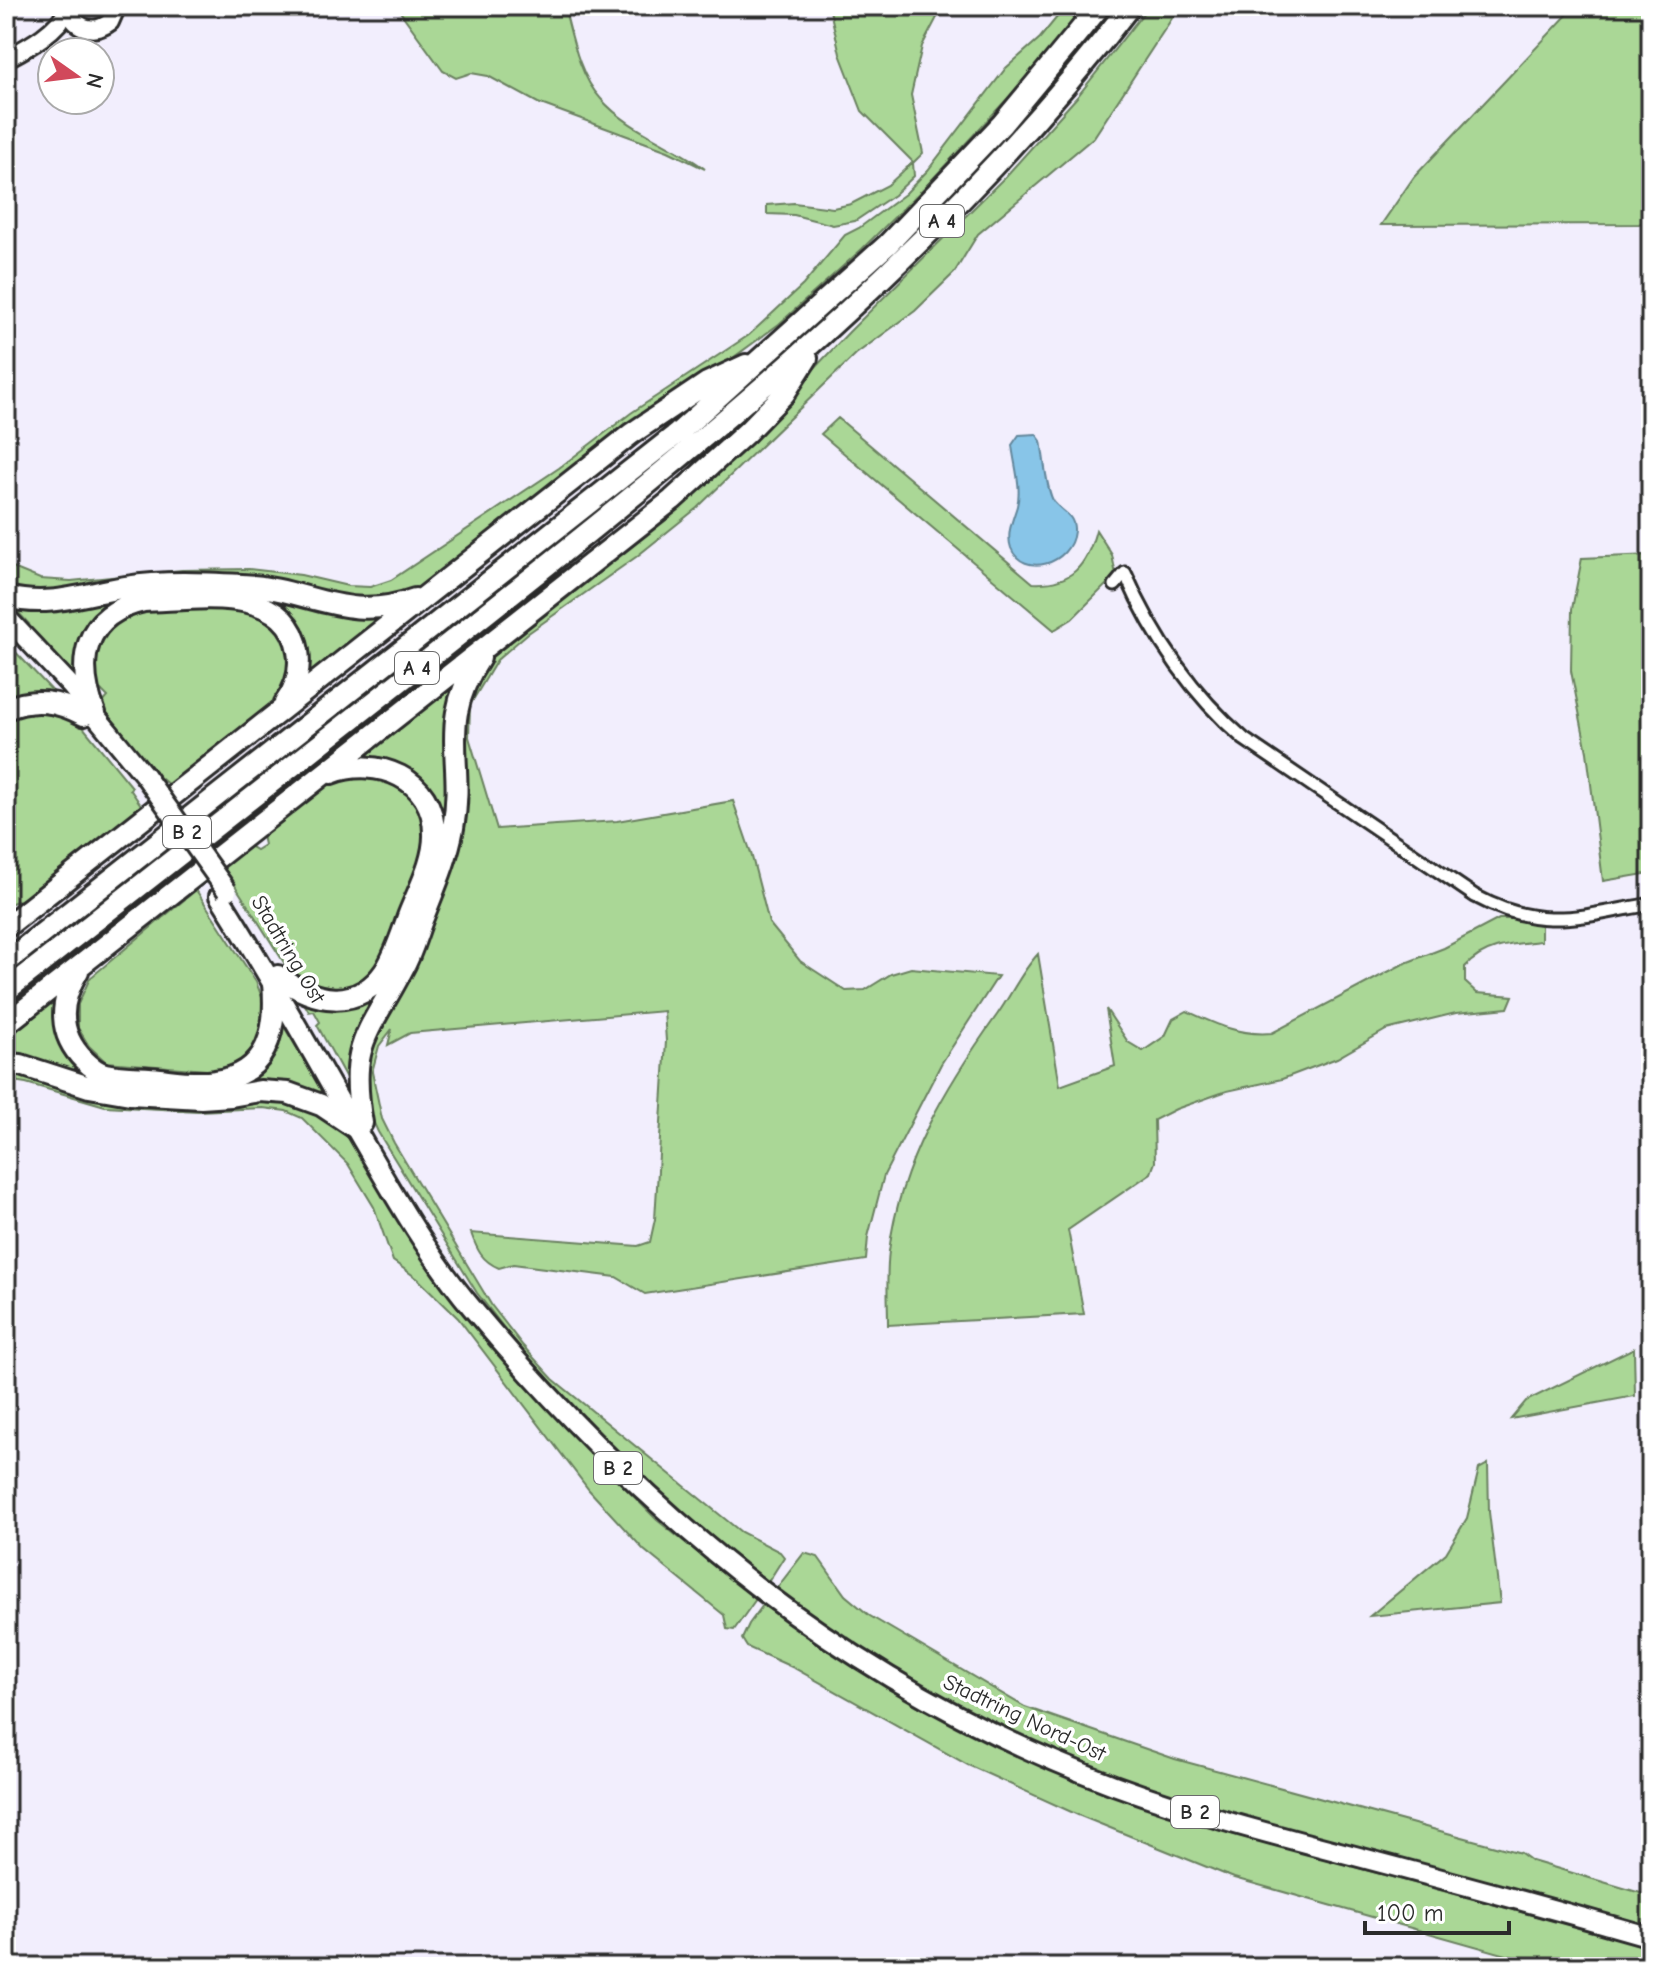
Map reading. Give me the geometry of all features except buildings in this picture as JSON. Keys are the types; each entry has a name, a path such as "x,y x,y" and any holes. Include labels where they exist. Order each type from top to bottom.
{"highway":[{"name":"A 4","path":"6,962 678,433 888,244 1002,124 1100,6"},
{"name":"A 4","path":"6,991 552,562 770,383 918,245 1038,120 1130,6"},
{"path":"6,1024 672,500 784,394 821,336"},
{"path":"6,927 631,434 707,383 764,357"},
{"path":"6,597 26,602 57,602 128,587 243,585 368,610 430,593"},
{"path":"6,709 30,701 44,701 89,714 83,675 87,650 98,627 111,614 128,604 144,601 212,599 247,601 266,607 281,618 293,636 299,662 297,678 289,698 278,713"},
{"name":"Stadtring Ost","path":"6,617 142,779 223,894 276,980"},
{"name":"Stadtring Ost","path":"6,631 89,714"},
{"path":"358,1125 356,1069 361,1045 369,1025 404,968 446,859 457,801 453,741 458,701 468,677 490,644"},
{"path":"83,963 70,984 63,1018 75,1050 88,1064 103,1073 196,1082 230,1078 259,1058 274,1027 276,980 326,1000 354,996 373,986 395,951 430,859 434,834 432,818 423,797 409,781 393,771 365,765 350,766 320,777"},
{"path":"6,909 38,901"},
{"name":"B 2","path":"276,980 358,1125"},
{"path":"6,1064 21,1065 89,1087 130,1094 201,1098 260,1091 288,1093 321,1105 358,1125"},
{"name":"Stadtring Nord-Ost","path":"358,1125 495,1332 579,1428 697,1540 826,1637 953,1712 1114,1785 1224,1822 1651,1937"}],"main road":[{"path":"51,36 80,26 104,27 110,22 117,6"},
{"path":"43,36 62,19 68,8 80,26"},
{"path":"6,59 36,42"}],"street":[{"path":"1115,585 1125,573 1171,656 1213,711 1244,739 1475,896 1514,914 1544,919 1651,904"}],"green space":[{"path":"396,6 564,6 573,43 593,90 624,120 705,169 668,151 538,103 488,76 471,73 456,78 443,71"},
{"path":"829,6 943,6 922,46 911,95 923,153 913,163 914,176 894,195 855,221 833,225 794,215 767,214 767,205 794,203 833,208 851,204 888,185 913,162 862,111 840,54"},
{"path":"1066,6 1087,6 1032,72 927,185 779,324 409,595 391,601 95,591 6,593 6,565 40,579 71,581 182,570 249,569 301,575 348,586 370,587 391,580 559,468 631,413 749,335 803,285 845,235 905,194 928,170 1006,68 1040,38"},
{"path":"1149,6 1180,6 1094,137 978,234 954,273 915,311 856,354 697,508 636,557 527,634 497,660 470,705 469,737 497,829 617,821 733,801 751,853 769,923 800,961 846,991 865,990 891,974 911,968 998,976 941,1064 884,1175 868,1237 866,1260 645,1294 616,1277 513,1264 499,1268 481,1254 471,1233 638,1246 650,1242 655,1219 666,1041 664,1011 410,1033 388,1045 392,1029 379,1046 372,1072 382,1119 394,1143 492,1306 553,1379 741,1532 780,1552 784,1557 765,1587 677,1515 538,1372 477,1293 378,1132 367,1108 363,1068 447,870 460,713 484,664 750,436 849,332 1006,176 1077,97"},
{"path":"1571,6 1651,6 1651,219 1639,224 1381,225 1414,177 1568,14"},
{"path":"838,418 1033,583 1058,580 1076,570 1088,553 1096,530 1112,555 1116,575 1072,619 1054,630 821,434"},
{"path":"1651,555 1651,873 1603,881 1587,752 1571,671 1572,609 1582,558"},
{"path":"248,589 391,611 326,669 322,665 305,678 304,666 269,601 104,613 79,686 27,629 29,624 18,612 13,615 6,608 6,603 94,604 100,603 100,599"},
{"path":"180,606 234,606 279,623 294,662 278,700 169,785 151,770 101,705 108,697 101,690 95,696 94,663 101,639 114,623 133,613"},
{"path":"9,645 60,699 6,704 6,647"},
{"path":"466,671 448,833 351,1087 317,1025 320,1022 314,1011 309,1012 300,996 322,1004 394,965 434,806 356,757 394,727 398,730 408,722 406,717"},
{"path":"36,706 70,716 83,727 132,787 130,789 143,808 29,897 6,905 6,714"},
{"path":"351,773 392,777 424,808 426,854 373,978 342,994 295,980 222,865 249,846 256,850 264,845 262,835 335,779"},
{"path":"196,890 256,982 266,1008 260,1039 241,1060 219,1071 106,1062 89,1046 78,1028 78,1004 90,978"},
{"path":"1499,919 1541,925 1541,941 1490,950 1465,967 1465,982 1477,993 1513,996 1508,1008 1456,1013 1386,1030 1337,1058 1282,1079 1227,1091 1154,1120 1155,1162 1151,1173 1068,1230 1084,1314 888,1325 889,1251 903,1187 915,1156 960,1069 1038,954 1060,1086 1115,1066 1106,1009 1128,1042 1143,1051 1165,1036 1173,1019 1187,1011 1238,1031 1272,1033 1403,964 1444,948"},
{"path":"57,997 60,1039 84,1075 39,1059 6,1054 6,1037"},
{"path":"283,1025 333,1107 238,1086 255,1075 268,1061"},
{"path":"6,1072 295,1101 335,1124 350,1140 396,1214 523,1380 657,1520 756,1599 734,1630 727,1629 724,1615 644,1550 589,1490 458,1318 418,1279 393,1261 374,1207 348,1164 302,1118 286,1111 263,1108 198,1111 105,1106 6,1080"},
{"path":"1634,1348 1635,1396 1511,1419 1526,1401"},
{"path":"1488,1464 1489,1512 1500,1603 1370,1616 1446,1553 1467,1518 1479,1469"},
{"path":"804,1553 818,1557 845,1595 870,1616 1025,1707 1175,1759 1521,1853 1532,1861 1651,1896 1651,1932 1138,1789 1029,1741 895,1673 773,1593"},
{"path":"763,1605 887,1687 1040,1765 1232,1834 1651,1947 1651,1967 1549,1967 1234,1878 1078,1815 968,1765 794,1668 747,1647 742,1639"}],"water":[{"path":"1036,434 1041,441 1051,497 1070,517 1074,531 1065,552 1046,564 1035,565 1017,557 1009,537 1019,491 1012,445 1019,435"}]}
